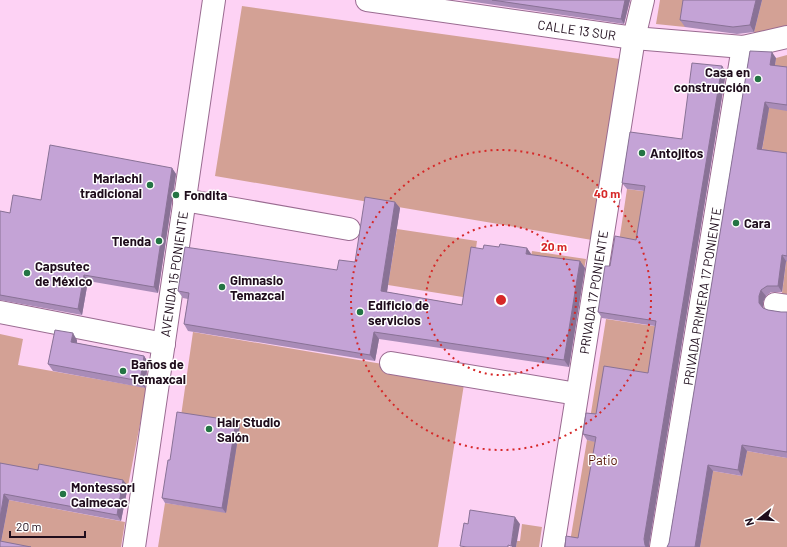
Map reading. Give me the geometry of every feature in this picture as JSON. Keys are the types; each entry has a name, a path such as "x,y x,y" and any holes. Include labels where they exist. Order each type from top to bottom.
{"street":[{"name":"AVENIDA 15 PONIENTE","path":"134,547 214,0"},
{"name":"CALLE 13 SUR","path":"367,0 634,38 743,47 787,36"},
{"name":"PRIVADA 17 PONIENTE","path":"553,547 634,38 643,0"},
{"name":"PRIVADA PRIMERA 17 PONIENTE","path":"661,547 743,47"},
{"path":"184,200 349,229"},
{"path":"0,312 164,344"},
{"path":"391,363 577,394"}],"green space":[{"path":"660,0 689,0 685,27 656,24"},
{"path":"762,0 787,0 787,26 753,36"},
{"path":"242,6 620,59 592,240 215,176"},
{"path":"787,55 787,302 781,301 786,262 747,250 776,58"},
{"path":"627,189 680,196 647,239 619,242"},
{"path":"397,229 477,241 469,298 388,285"},
{"path":"532,251 586,259 582,280 529,269"},
{"path":"606,319 660,327 652,379 600,420 590,419"},
{"path":"193,332 465,378 438,547 158,547 165,503 226,512 181,416"},
{"path":"0,334 23,339 18,365 147,388 128,486 0,468"},
{"name":"Patio","path":"587,440 625,447 606,530 570,542"},
{"path":"747,451 787,458 787,547 700,547 713,471 742,476"},
{"path":"9,500 125,522 121,547 0,547"},
{"path":"522,524 542,527 539,547 516,547 517,541 520,541"}],"building":[{"path":"492,0 625,0 621,19"},
{"path":"683,0 756,0 750,25 733,27 680,20"},
{"path":"750,51 772,52 770,65 787,67 787,105 765,102 757,149 787,153 787,256 782,255 778,286 767,286 761,290 759,303 763,308 768,310 787,312 787,452 742,445 738,470 708,465 695,547 667,547 669,543"},
{"path":"692,63 722,66 644,539 646,547 565,547 566,536 578,538 596,437 583,434 586,413 596,414 604,366 648,373 656,321 598,312 605,266 610,266 615,236 636,240 645,186 622,183 630,132 682,139"},
{"path":"50,145 172,168 154,287 84,275 78,309 0,295 0,211 10,213 13,195 41,200"},
{"path":"365,197 395,202 381,291 462,305 471,247 483,249 484,245 499,247 500,244 527,248 526,254 580,261 564,360 374,332 370,355 184,324 189,293 178,291 185,247 337,270 339,260 355,262"},
{"path":"55,330 73,333 71,342 144,356 140,381 48,364"},
{"path":"177,412 236,421 222,508 162,498 168,460 170,460"},
{"name":"Montessori Calmecac","path":"0,463 38,470 39,464 123,480 117,515 4,494 0,518"},
{"path":"470,510 515,517 511,546 460,546 464,523 468,524"},
{"path":"0,541 31,547 0,547"}],"place":[{"name":"Casa en construcción","path":"758,79"},
{"name":"Antojitos","path":"642,153"},
{"name":"Mariachi tradicional","path":"150,185"},
{"name":"Fondita","path":"176,195"},
{"name":"Cara","path":"736,223"},
{"name":"Tienda","path":"159,241"},
{"name":"Capsutec de México","path":"27,273"},
{"name":"Gimnasio Temazcal","path":"222,287"},
{"name":"Edificio de servicios","path":"360,312"},
{"name":"Baños de Temaxcal","path":"123,371"},
{"name":"Hair Studio Salón","path":"209,429"},
{"name":"Montessori Calmecac","path":"63,494"}]}
